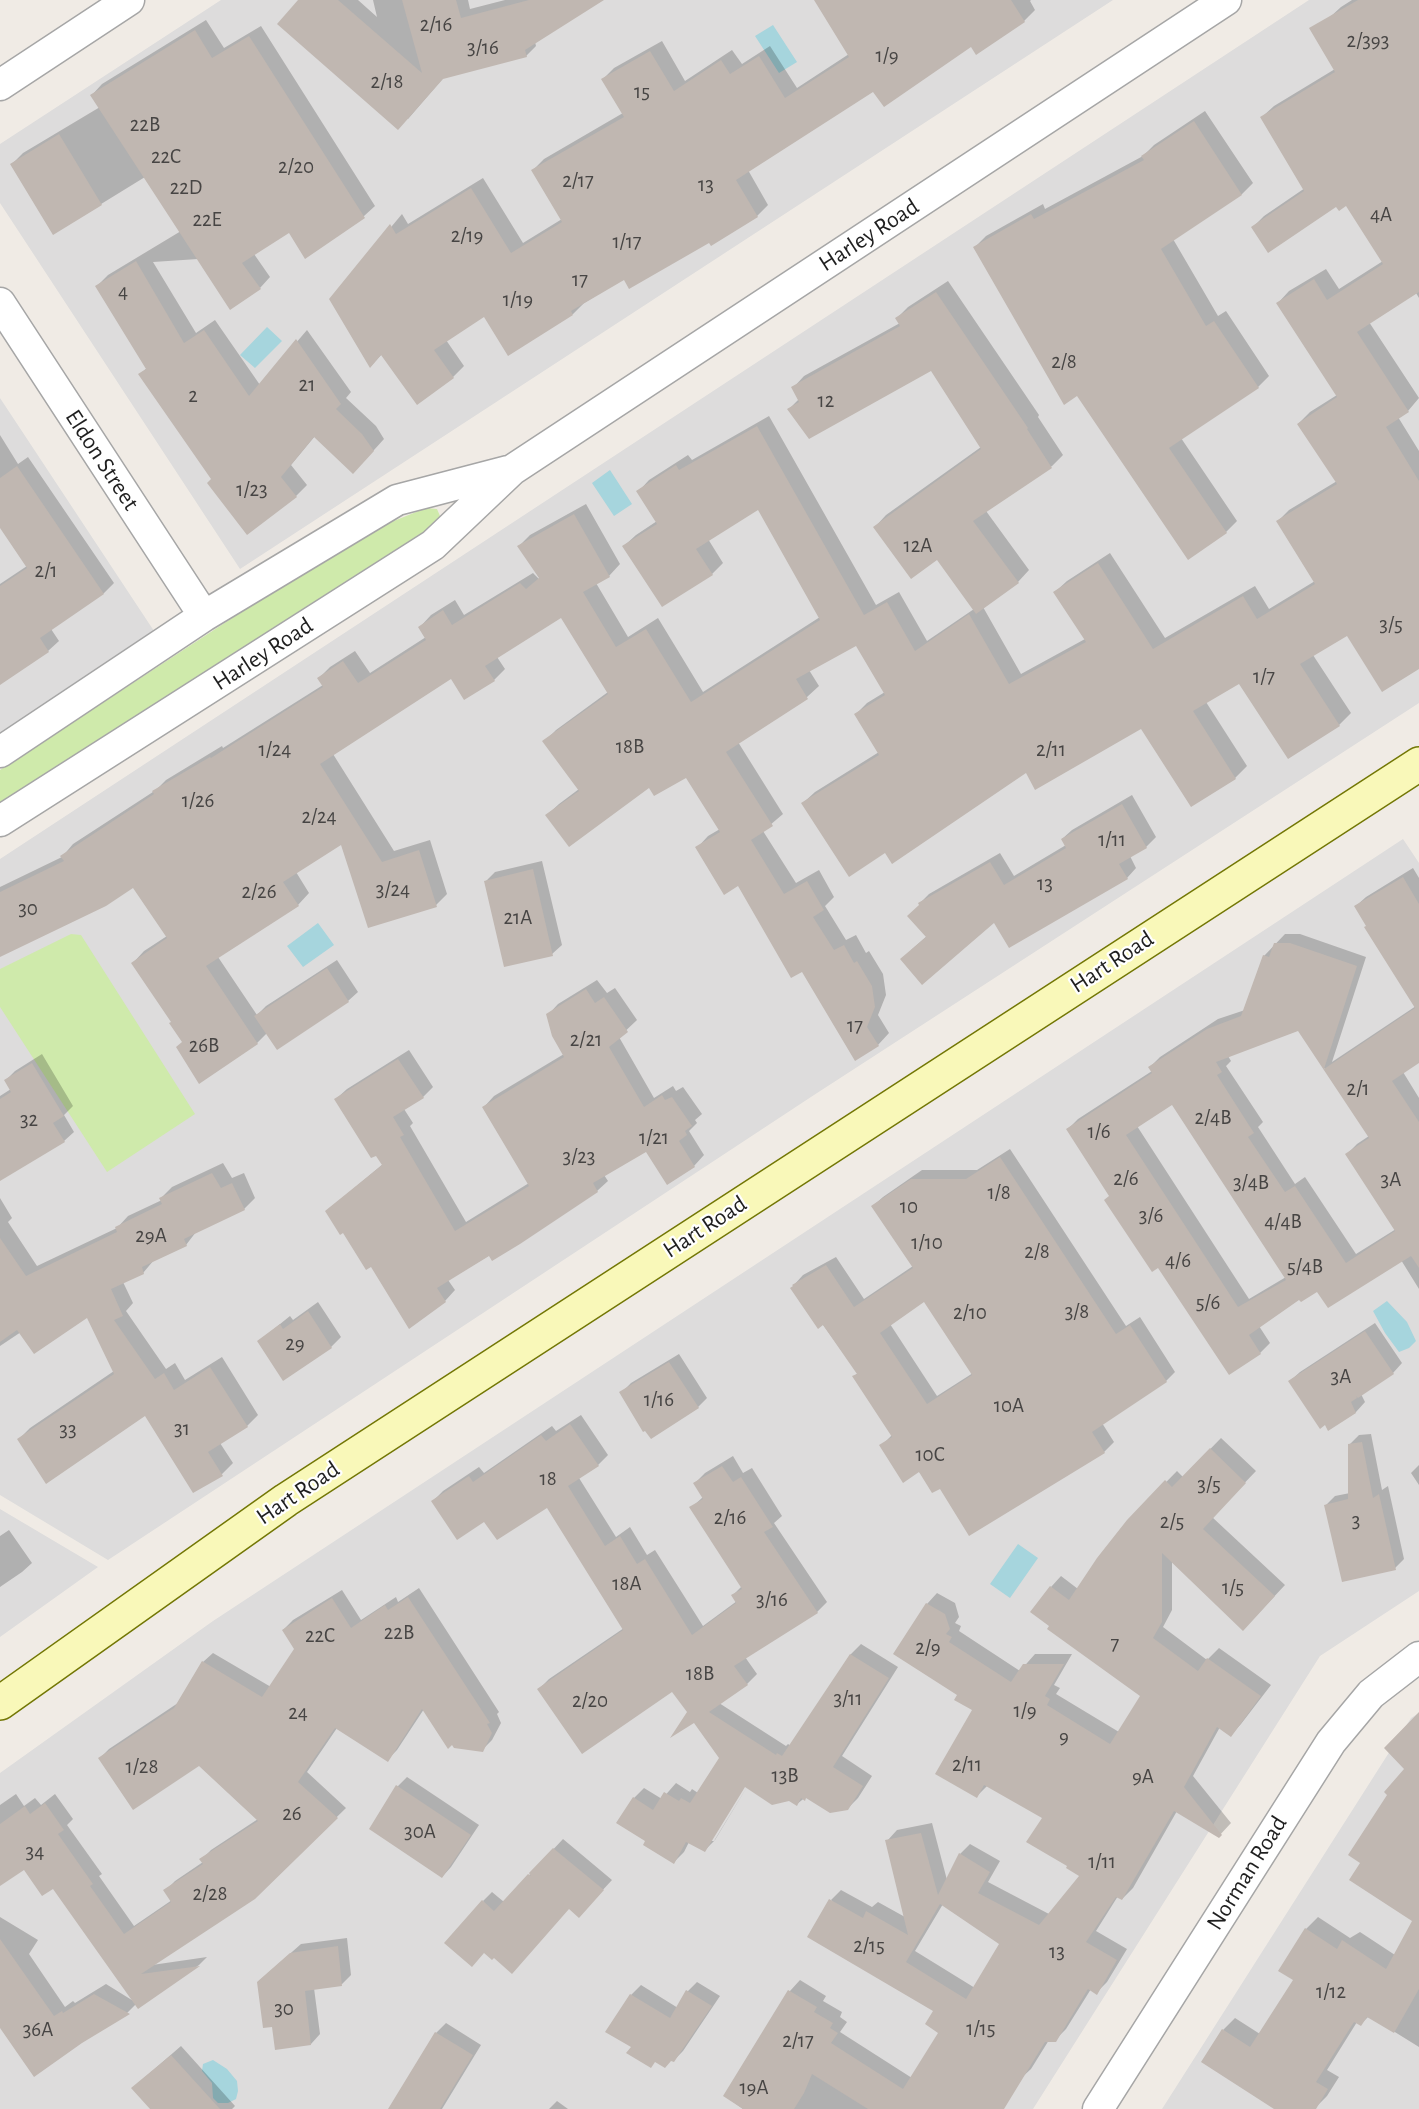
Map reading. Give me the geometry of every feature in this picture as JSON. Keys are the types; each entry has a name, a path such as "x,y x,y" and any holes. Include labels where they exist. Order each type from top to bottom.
{"street":[{"path":"0,85 129,0"},
{"name":"Harley Road","path":"0,821 433,545 512,470 1226,0"},
{"name":"Eldon Street","path":"0,303 204,616"},
{"name":"Harley Road","path":"0,752 204,616 397,500 512,470"},
{"name":"Hart Road","path":"0,1704 286,1500 1419,765"},
{"name":"Norman Road","path":"1098,2109 1332,1742 1371,1694 1419,1657"}],"shaded area":[{"path":"221,0 1113,0 240,569 0,203 0,144"},
{"path":"1309,0 1419,0 1419,703 814,1095 108,1560 0,1495 0,859"},
{"path":"0,398 154,631 0,733"},
{"path":"1403,839 1419,863 1419,1591 1320,1656 1033,2109 0,2109 0,1773 213,1621"},
{"path":"0,1509 98,1567 0,1637"},
{"path":"1419,1713 1419,2109 1162,2109 1411,1718"}],"green space":[{"path":"426,508 437,509 440,516 436,527 0,809 0,770 359,535"},
{"path":"71,934 81,935 195,1114 107,1172 0,1007 0,969"}],"water":[{"path":"773,25 797,62 779,73 755,36"},
{"path":"267,327 282,341 255,368 240,355"},
{"path":"610,470 632,504 614,516 592,483"},
{"path":"318,923 334,945 303,967 287,946"},
{"path":"1387,1301 1407,1322 1416,1341 1409,1348 1399,1352 1373,1311"},
{"path":"1018,1544 1038,1558 1010,1598 990,1584"},
{"path":"213,2060 227,2069 237,2081 236,2099 228,2103 218,2103 213,2098 212,2083 202,2071 203,2064"}],"building":[{"path":"298,0 338,0 422,73 402,0 456,0 461,18 529,0 604,0 525,50 527,57 443,79 398,130 277,24"},
{"path":"814,0 1011,0 1025,22 976,55 971,47 884,107 873,92 736,180 758,217 711,246 709,243 629,289 624,280 571,311 573,315 508,356 484,317 434,350 454,378 417,405 381,355 370,368 329,299 390,224 396,234 471,188 511,253 562,222 531,170 624,117 601,79 650,51 674,91 721,60 730,74 759,56 785,98 849,57"},
{"path":"1358,0 1419,0 1419,292 1357,332 1409,412 1386,427 1419,481 1419,669 1382,692 1347,636 1300,664 1340,726 1288,759 1239,684 1193,711 1236,779 1191,807 1141,729 1035,790 1026,773 892,864 885,853 849,877 801,803 879,755 854,714 885,695 856,646 796,679 808,699 726,752 773,826 751,840 784,894 807,881 824,910 813,917 834,950 844,945 854,963 857,961 872,986 875,1007 867,1027 879,1046 855,1061 802,972 791,978 738,886 724,895 695,847 720,832 686,778 654,796 649,788 569,847 545,815 579,791 542,741 608,694 561,618 485,666 495,681 464,700 451,679 320,764 382,862 419,850 437,907 368,928 341,845 283,882 299,906 206,966 258,1044 199,1084 176,1047 182,1042 169,1023 171,1022 131,963 167,938 133,888 106,906 0,957 0,892 64,861 60,856 154,794 152,791 211,758 323,687 317,678 343,661 358,683 426,640 418,627 443,610 452,625 520,583 526,589 539,578 517,546 574,514 610,577 583,592 616,647 646,629 691,702 820,620 758,510 696,549 713,575 662,607 622,546 657,524 636,491 676,465 679,470 757,426 864,615 887,602 915,651 969,614 1009,684 1086,642 1053,592 1098,563 1153,649 1243,596 1257,619 1315,584 1276,521 1337,484 1297,424 1337,397 1276,303 1314,279 1327,300 1383,264 1346,206 1339,211 1336,207 1268,253 1251,227 1304,191 1260,117 1335,72 1309,28"},
{"path":"195,30 212,58 249,36 365,218 305,259 289,233 242,263 261,289 230,310 90,95"},
{"path":"1194,121 1242,195 1161,249 1206,326 1214,321 1259,388 1169,448 1227,533 1188,560 1077,396 1064,405 973,247 1031,214 1034,219 1144,160 1141,156"},
{"path":"59,134 102,205 53,235 10,164"},
{"path":"136,261 184,343 204,330 249,396 296,339 341,404 336,409 362,434 374,451 353,474 314,437 281,477 297,497 247,535 207,483 211,479 138,374 146,369 95,286"},
{"path":"936,292 1028,428 1052,468 973,521 1019,583 976,614 937,560 911,579 873,527 981,449 931,371 809,439 787,409 799,402 791,387 900,326 895,318"},
{"path":"17,466 104,594 40,638 49,652 0,685 0,586 27,568 0,528 0,478"},
{"path":"1122,804 1147,848 1119,864 1128,879 1009,948 994,923 922,985 900,959 926,937 907,916 919,905 918,903 990,862 1004,885 1066,848 1061,839"},
{"path":"533,869 553,956 504,967 484,881"},
{"path":"1403,877 1419,904 1419,1063 1392,1081 1419,1122 1419,1268 1411,1256 1328,1308 1317,1292 1301,1302 1299,1300 1249,1335 1261,1354 1229,1375 1158,1268 1152,1272 1104,1200 1109,1196 1066,1129 1152,1073 1148,1067 1207,1029 1241,1016 1263,955 1269,957 1274,943 1290,943 1357,966 1324,1069 1415,1008 1364,927 1366,926 1354,906","holes":["1298,1031 1369,1138 1345,1154 1395,1231 1346,1263 1295,1186 1285,1192 1248,1137 1254,1133 1217,1075 1222,1072 1216,1062","1172,1105 1286,1280 1238,1307 1126,1135"]},
{"path":"327,968 349,1002 277,1050 254,1016"},
{"path":"586,989 595,1003 604,997 628,1032 609,1047 644,1107 662,1095 665,1100 672,1097 692,1126 685,1131 687,1135 679,1141 695,1167 667,1185 646,1152 593,1183 598,1192 520,1244 492,1261 489,1256 437,1288 446,1302 409,1329 371,1267 366,1270 343,1233 340,1235 325,1211 382,1165 376,1156 371,1158 334,1099 398,1059 424,1098 393,1117 404,1135 400,1137 455,1231 529,1186 482,1107 564,1057 552,1036 546,1014"},
{"path":"32,1063 64,1116 53,1123 65,1142 0,1181 0,1099 11,1092 4,1080"},
{"path":"1000,1157 1116,1334 1130,1325 1167,1382 1092,1432 1105,1453 969,1536 940,1489 932,1493 919,1472 903,1483 879,1445 892,1437 852,1376 857,1374 823,1325 818,1329 790,1288 826,1265 854,1307 913,1268 871,1206 911,1179 966,1179","holes":["924,1302 972,1375 927,1404 880,1333"]},
{"path":"212,1173 221,1188 232,1183 245,1210 184,1239 187,1246 142,1267 144,1274 111,1289 123,1316 114,1320 155,1379 164,1373 174,1390 210,1367 248,1427 208,1452 223,1476 193,1493 145,1416 46,1484 17,1439 114,1374 87,1318 34,1354 17,1330 0,1342 0,1238 26,1276 117,1232 115,1227 162,1204 159,1198"},
{"path":"308,1311 332,1348 283,1381 257,1341 280,1324 283,1329"},
{"path":"1365,1331 1394,1374 1358,1398 1356,1396 1357,1398 1351,1402 1356,1413 1328,1431 1325,1425 1320,1429 1288,1381"},
{"path":"669,1362 699,1408 651,1439 645,1431 643,1432 619,1392"},
{"path":"570,1424 599,1466 568,1486 605,1546 620,1536 637,1564 645,1559 692,1635 736,1603 731,1595 742,1589 689,1507 703,1499 693,1483 722,1466 733,1482 741,1477 773,1527 764,1532 818,1613 734,1666 748,1685 709,1712 776,1755 777,1753 782,1756 850,1654 889,1678 833,1767 863,1786 848,1810 830,1813 806,1798 805,1801 801,1798 797,1806 789,1801 772,1805 745,1787 705,1852 686,1842 674,1864 643,1845 645,1841 616,1823 633,1797 653,1810 664,1792 679,1801 681,1798 690,1803 719,1758 694,1723 670,1738 687,1712 672,1692 582,1754 537,1689 623,1630 547,1508 497,1540 484,1522 457,1540 431,1501 469,1476 473,1482 541,1435 546,1441"},
{"path":"1362,1442 1373,1498 1379,1494 1396,1570 1342,1582 1324,1505 1348,1499 1348,1444"},
{"path":"1210,1448 1246,1483 1203,1529 1275,1596 1243,1631 1162,1553 1162,1622 1153,1638 1198,1671 1207,1658 1261,1696 1231,1737 1217,1727 1184,1787 1222,1835 1219,1838 1174,1811 1122,1900 1116,1897 1086,1942 1117,1960 1097,1995 1088,1989 1056,2042 1045,2042 1004,2109 868,2109 812,2074 794,2109 743,2109 723,2096 788,1990 817,2007 814,2012 833,2023 830,2028 838,2033 831,2043 903,2089 938,2033 925,2024 933,2011 807,1937 829,1899 863,1918 866,1911 908,1935 885,1840 921,1833 938,1895 959,1853 990,1872 978,1893 1039,1925 1079,1876 1066,1868 1067,1866 1026,1842 1042,1818 984,1785 977,1798 935,1774 972,1710 954,1700 957,1695 893,1654 926,1603 945,1614 950,1629 946,1634 952,1637 949,1642 1011,1682 1023,1664 1064,1664 1045,1696 1050,1699 1047,1705 1110,1744 1140,1696 1047,1629 1049,1626 1030,1612 1050,1586 1069,1600 1097,1558 1127,1520 1165,1480 1172,1487","holes":["940,1904 999,1944 966,1999 906,1962"]},
{"path":"408,1597 490,1723 487,1724 492,1733 483,1752 454,1748 452,1745 448,1749 422,1709 388,1762 335,1728 298,1782 338,1818 255,1899 141,1974 200,1966 138,2009 53,1889 42,1896 24,1870 0,1886 0,1824 25,1806 30,1814 45,1803 64,1830 58,1834 93,1884 90,1886 124,1934 171,1902 163,1890 203,1864 199,1859 258,1821 199,1766 133,1810 98,1758 174,1708 202,1661 262,1697 294,1649 282,1630 332,1598 351,1628 385,1605 388,1610"},
{"path":"1419,1712 1419,1989 1394,2033 1367,2017 1361,2026 1354,2022 1316,2082 1328,2089 1316,2109 1274,2109 1201,2062 1222,2029 1250,2047 1293,1980 1278,1971 1305,1928 1337,1949 1342,1940 1386,1969 1412,1921 1349,1880 1360,1863 1348,1855 1387,1795 1384,1792 1404,1769 1384,1748"},
{"path":"396,1785 471,1835 442,1878 369,1829"},
{"path":"553,1848 604,1890 579,1918 569,1909 512,1974 494,1958 492,1960 484,1953 472,1967 444,1943 482,1900 494,1911 528,1874 531,1876 529,1873"},
{"path":"0,1939 54,2016 94,1994 130,2014 82,2043 34,2077 0,2028"},
{"path":"338,1946 342,1986 305,1991 311,2045 275,2050 272,2027 263,2028 257,1982 290,1953"},
{"path":"686,1990 712,2006 674,2062 671,2061 665,2068 655,2062 651,2068 626,2053 631,2047 605,2032 630,1994 670,2018"},
{"path":"435,2032 473,2055 440,2109 388,2109"},
{"path":"171,2055 220,2109 150,2109 131,2088"}]}
